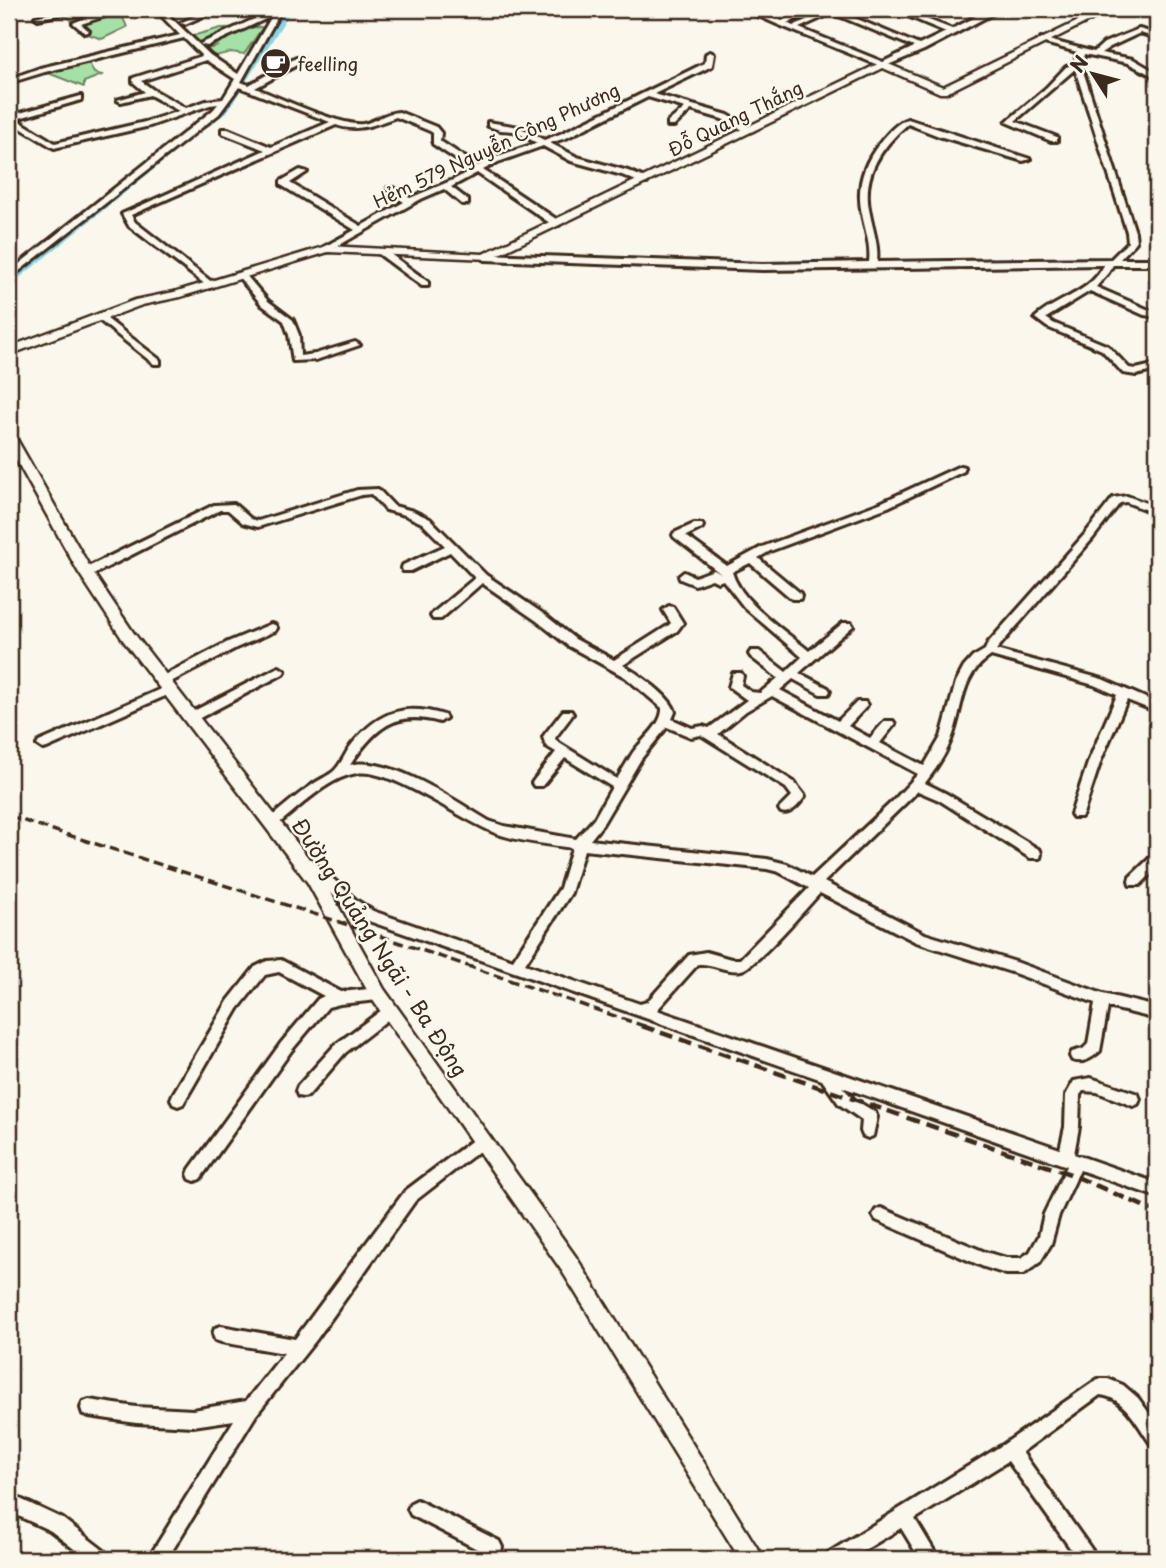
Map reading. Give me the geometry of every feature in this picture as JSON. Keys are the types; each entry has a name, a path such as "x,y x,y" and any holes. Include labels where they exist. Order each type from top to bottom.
{"street":[{"path":"38,17 78,9 94,17"},
{"path":"85,31 76,23 124,9"},
{"path":"158,9 207,57 242,84 336,122 364,127 396,114 433,129 437,133 436,142 450,155 556,223"},
{"path":"183,23 216,9"},
{"path":"635,9 642,9"},
{"path":"666,9 684,9"},
{"path":"746,9 781,24 796,27 938,89 1109,9"},
{"path":"781,24 811,9"},
{"path":"796,27 832,9 921,48"},
{"path":"894,9 953,32"},
{"path":"961,9 982,17"},
{"name":"Đỗ Quang Thắng","path":"485,257 999,9"},
{"path":"938,89 1089,9"},
{"path":"204,44 279,10"},
{"path":"9,276 216,112 242,84 279,10"},
{"path":"1097,53 1111,43 1143,31 1157,36"},
{"path":"9,80 185,36"},
{"path":"1133,36 1157,44"},
{"path":"1044,40 1130,61 1157,76"},
{"path":"1081,51 1077,65 1132,242 1112,261 1091,288 1040,318 1050,325 1105,348 1126,371 1136,372 1157,367"},
{"name":"Hẻm 579 Nguyễn Công Phương","path":"9,351 139,302 242,276 327,249 410,202 495,160 543,144 704,68 711,59 710,54"},
{"path":"185,111 136,80 207,57"},
{"path":"242,84 299,60"},
{"path":"1054,139 1010,122 1049,90 1069,69 1077,65"},
{"path":"121,100 152,92"},
{"path":"645,94 725,117 750,130"},
{"path":"9,118 78,98"},
{"path":"9,118 54,146 147,124 209,103 226,101"},
{"path":"671,124 691,106"},
{"path":"210,285 132,225 126,214 336,122"},
{"path":"873,264 875,251 865,210 863,181 877,150 905,122 1026,159"},
{"path":"491,124 500,128 516,129 574,159 645,181"},
{"path":"225,131 273,151"},
{"path":"303,172 284,183 360,229"},
{"path":"445,186 465,202"},
{"path":"391,190 410,202"},
{"path":"327,249 676,265 1157,262"},
{"path":"382,252 425,284"},
{"path":"242,276 265,303 288,320 294,335 296,359 316,357 355,345"},
{"path":"1091,288 1147,313 1157,314"},
{"path":"102,318 157,362"},
{"name":"Đường Quảng Ngãi - Ba Động","path":"9,436 86,573 165,686 314,878 378,993 569,1264 753,1559"},
{"path":"684,576 695,581 714,574 718,579 766,549 884,505 960,469"},
{"path":"86,573 218,507 230,506 247,521 258,524 370,490 378,494 390,508 426,521 481,578 541,618 571,642 615,665 668,706 669,712 665,721 618,785 598,822 579,844 566,889 516,967"},
{"path":"990,652 992,646 1089,536 1116,500 1127,499 1157,510"},
{"path":"698,526 678,535 726,573 766,622 809,657"},
{"path":"407,568 452,547"},
{"path":"750,557 796,596"},
{"path":"437,616 481,578"},
{"path":"615,665 673,628 677,623 669,610"},
{"path":"709,734 742,708 767,694 847,626"},
{"path":"43,745 165,686 232,645 271,628"},
{"path":"640,1010 652,1006 694,959 700,957 732,965 744,964 916,784 945,742 951,713 965,675 980,657 990,652 1098,682 1157,708"},
{"path":"755,654 789,676 824,691"},
{"path":"190,718 279,671"},
{"path":"737,676 735,687 740,692 767,694 839,727 925,772"},
{"path":"1077,814 1095,760 1124,693"},
{"path":"839,727 861,705"},
{"path":"338,775 357,746 392,716 415,710 440,718"},
{"path":"567,714 548,740 618,785"},
{"path":"665,721 691,733 703,730 797,790 799,796 785,809"},
{"path":"871,745 889,724"},
{"path":"538,783 563,752"},
{"path":"273,822 338,775 358,768 380,770 396,775 485,824 503,831 579,844 767,864 817,885 921,938 1016,968 1102,1000 1157,1013"},
{"path":"916,784 943,797 1035,854"},
{"path":"294,855 329,880 358,909 368,915 1157,1190"},
{"path":"1135,881 1157,860"},
{"path":"178,1099 233,1004 260,971 267,967 281,966 338,997"},
{"path":"195,1174 295,1036 323,1003 338,997 360,998 378,993"},
{"path":"1077,1056 1087,1054 1095,1047 1102,1000"},
{"path":"303,1091 340,1049 390,1010"},
{"path":"827,1074 836,1092 847,1105 870,1116 868,1131"},
{"path":"881,1215 984,1259 1006,1266 1024,1266 1035,1257 1046,1239 1070,1161 1073,1092 1084,1084 1133,1099"},
{"path":"156,1559 250,1409 299,1348 410,1196 482,1140"},
{"path":"221,1334 299,1348"},
{"path":"834,1559 1010,1450 1098,1387 1106,1386 1120,1391 1157,1438"},
{"path":"89,1408 136,1416 193,1418 250,1409"},
{"path":"1010,1450 1088,1559"},
{"path":"18,1507 57,1525 101,1559"},
{"path":"417,1509 493,1548 491,1559"},
{"path":"903,1516 930,1559"}],"green space":[{"path":"77,10 92,18 123,18 127,27 102,39 82,32 73,25 75,21 61,15"},
{"path":"263,27 244,54 231,52 212,57 204,50 218,46 216,41 199,46 188,37 221,28"},
{"path":"89,63 94,73 102,75 84,82 84,87 43,71"}],"waterway":[{"path":"206,124 224,110 289,9"},
{"path":"9,282 181,144"}],"railway":[{"path":"9,816 339,922 647,1027"},
{"path":"642,1026 1070,1174 1157,1212"}],"place":[{"name":"feelling","path":"275,63"}]}
